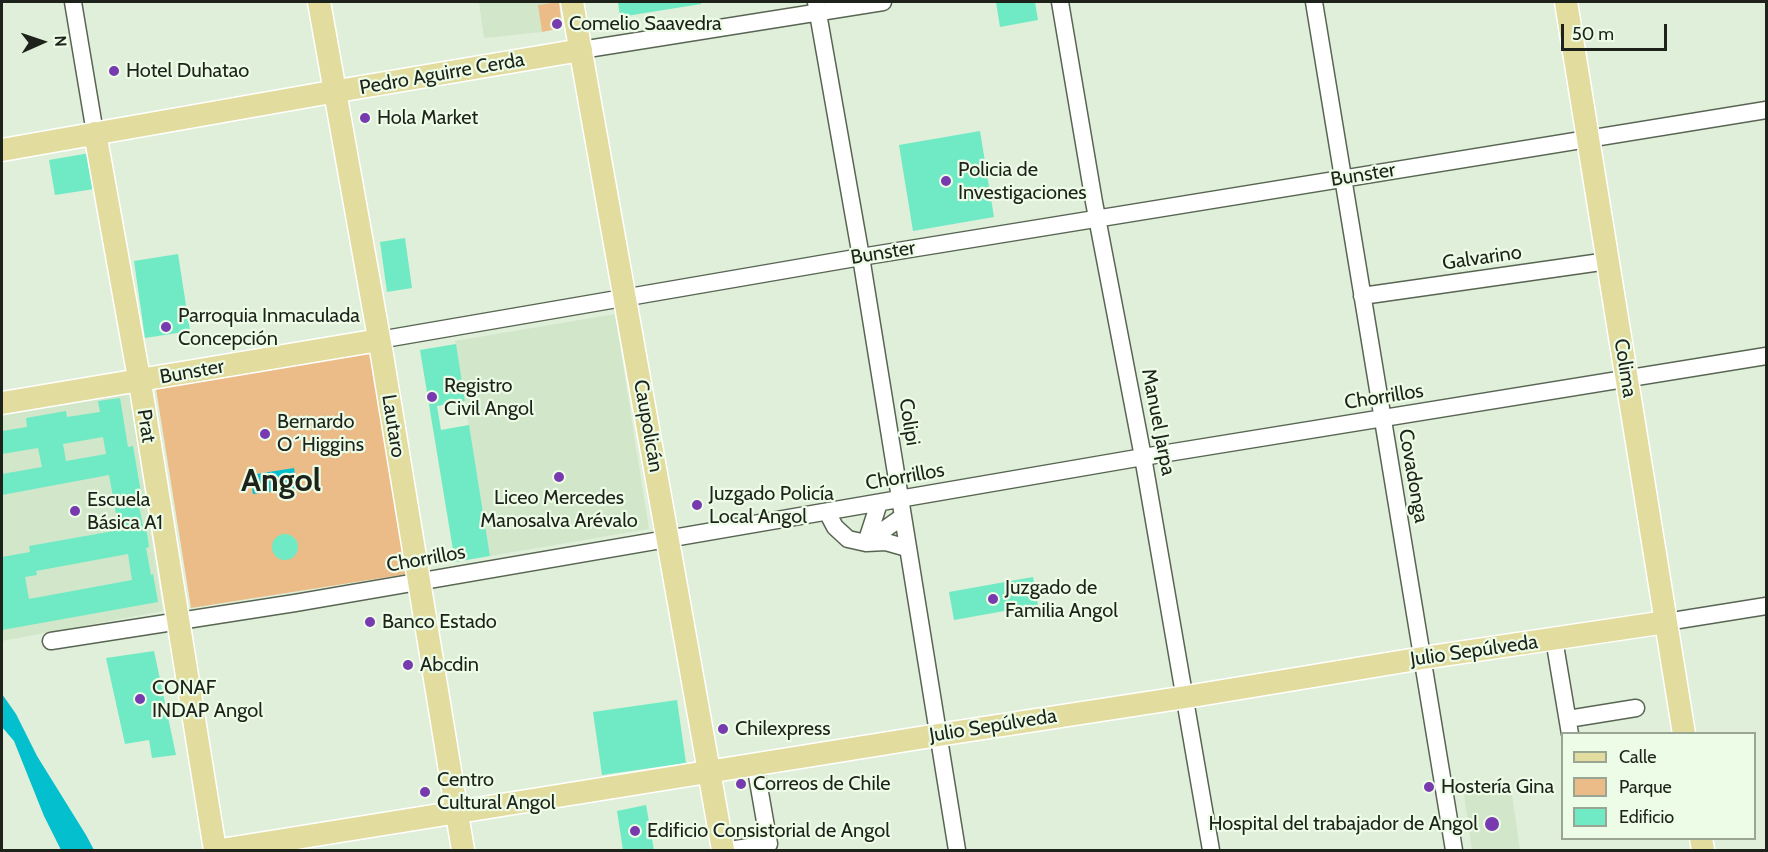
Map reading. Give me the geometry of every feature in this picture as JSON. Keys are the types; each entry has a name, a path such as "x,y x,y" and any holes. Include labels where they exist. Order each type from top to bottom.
{"main road":[{"name":"Lautaro","path":"319,2 379,340 463,850"},
{"name":"Caupolicán","path":"572,2 723,850"},
{"name":"Colima","path":"1566,2 1684,732"},
{"name":"Pedro Aguirre Cerda","path":"2,150 581,50"},
{"name":"Prat","path":"95,133 139,381 215,850"},
{"name":"Bunster","path":"2,404 379,340"},
{"name":"Julio Sepúlveda","path":"221,850 1423,658 1666,622"}],"street":[{"name":"Prat","path":"73,2 95,133"},
{"name":"Pedro Aguirre Cerda","path":"581,50 817,7 883,2"},
{"name":"Manuel Jarpa","path":"1060,2 1097,218 1186,697 1211,850"},
{"name":"Covadonga","path":"1314,2 1454,850"},
{"name":"Colipi","path":"817,7 861,257 957,850"},
{"name":"Bunster","path":"379,340 861,257 1767,110"},
{"name":"Galvarino","path":"1362,296 1608,261"},
{"name":"Chorrillos","path":"51,641 420,582 879,503 901,508 1143,457 1767,356"},
{"path":"866,543 879,503"},
{"path":"866,543 901,508"},
{"path":"827,512 840,534 848,539 866,543 886,542 907,548"},
{"name":"Julio Sepúlveda","path":"1666,622 1767,606"},
{"path":"1554,639 1569,726 1636,708"},
{"path":"729,850 769,844 755,764"}],"shaded area":[{"path":"479,2 559,2 538,5 542,32 484,38"},
{"name":"Liceo Mercedes Manosalva Arévalo","path":"615,314 649,529 490,556 455,341"},
{"name":"Escuela Básica A1","path":"129,390 163,611 2,641 2,412"},
{"name":"Hospital del trabajador de Angol","path":"1510,782 1520,850 1472,850 1463,788"}],"green space":[{"path":"559,2 562,28 542,32 538,5"},
{"path":"371,351 407,574 191,608 156,389"}],"water":[{"path":"294,468 297,488 253,494 250,475"},
{"path":"2,694 16,714 37,756 94,850 61,850 44,816 14,741 2,727"}],"building":[{"path":"618,2 701,2 701,4 620,17"},
{"path":"996,2 1035,2 1038,20 1000,27"},
{"name":"Policia de Investigaciones","path":"980,131 994,217 913,231 899,145"},
{"path":"90,153 94,189 55,195 49,160"},
{"path":"405,238 412,288 387,292 380,242"},
{"path":"178,254 190,331 145,338 134,261"},
{"path":"456,344 465,401 437,406 441,430 469,425 490,556 455,562 420,350"},
{"path":"120,398 128,447 133,446 143,504 139,505 143,526 146,526 149,547 146,548 158,602 2,630 2,557 30,552 29,546 119,530 109,475 2,495 2,474 42,467 38,448 2,454 2,431 27,427 26,418 66,411 67,417 100,412 98,401","holes":["103,437 106,454 66,461 63,444","128,554 132,580 29,599 25,577 37,575 36,571"]},
{"path":"285,534 294,538 298,547 294,556 285,560 276,556 272,547 276,538"},
{"name":"Juzgado de Familia Angol","path":"1033,577 1038,605 954,620 949,592"},
{"name":"CONAF INDAP Angol","path":"154,651 176,755 152,758 149,740 125,744 106,658"},
{"path":"677,700 686,763 602,775 593,712"},
{"name":"Edificio Consistorial de Angol","path":"646,805 654,850 623,850 617,811"}],"place":[{"name":"Comelio Saavedra","path":"557,24"},
{"name":"Hotel Duhatao","path":"114,71"},
{"name":"Hola Market","path":"365,118"},
{"name":"Policia de Investigaciones","path":"946,181"},
{"name":"Parroquia Inmaculada Concepción","path":"166,327"},
{"name":"Registro Civil Angol","path":"432,397"},
{"name":"Bernardo O´Higgins","path":"265,434"},
{"name":"Liceo Mercedes Manosalva Arévalo","path":"559,477"},
{"name":"Juzgado Policía Local Angol","path":"697,505"},
{"name":"Escuela Básica A1","path":"75,511"},
{"name":"Juzgado de Familia Angol","path":"993,599"},
{"name":"Banco Estado","path":"370,622"},
{"name":"Abcdin","path":"408,665"},
{"name":"CONAF INDAP Angol","path":"140,699"},
{"name":"Chilexpress","path":"723,729"},
{"name":"Correos de Chile","path":"741,784"},
{"name":"Hostería Gina","path":"1429,787"},
{"name":"Centro Cultural Angol","path":"425,792"},
{"name":"Hospital del trabajador de Angol","path":"1492,824"},
{"name":"Edificio Consistorial de Angol","path":"635,831"}],"district":[{"name":"Angol","path":"281,482"}]}
